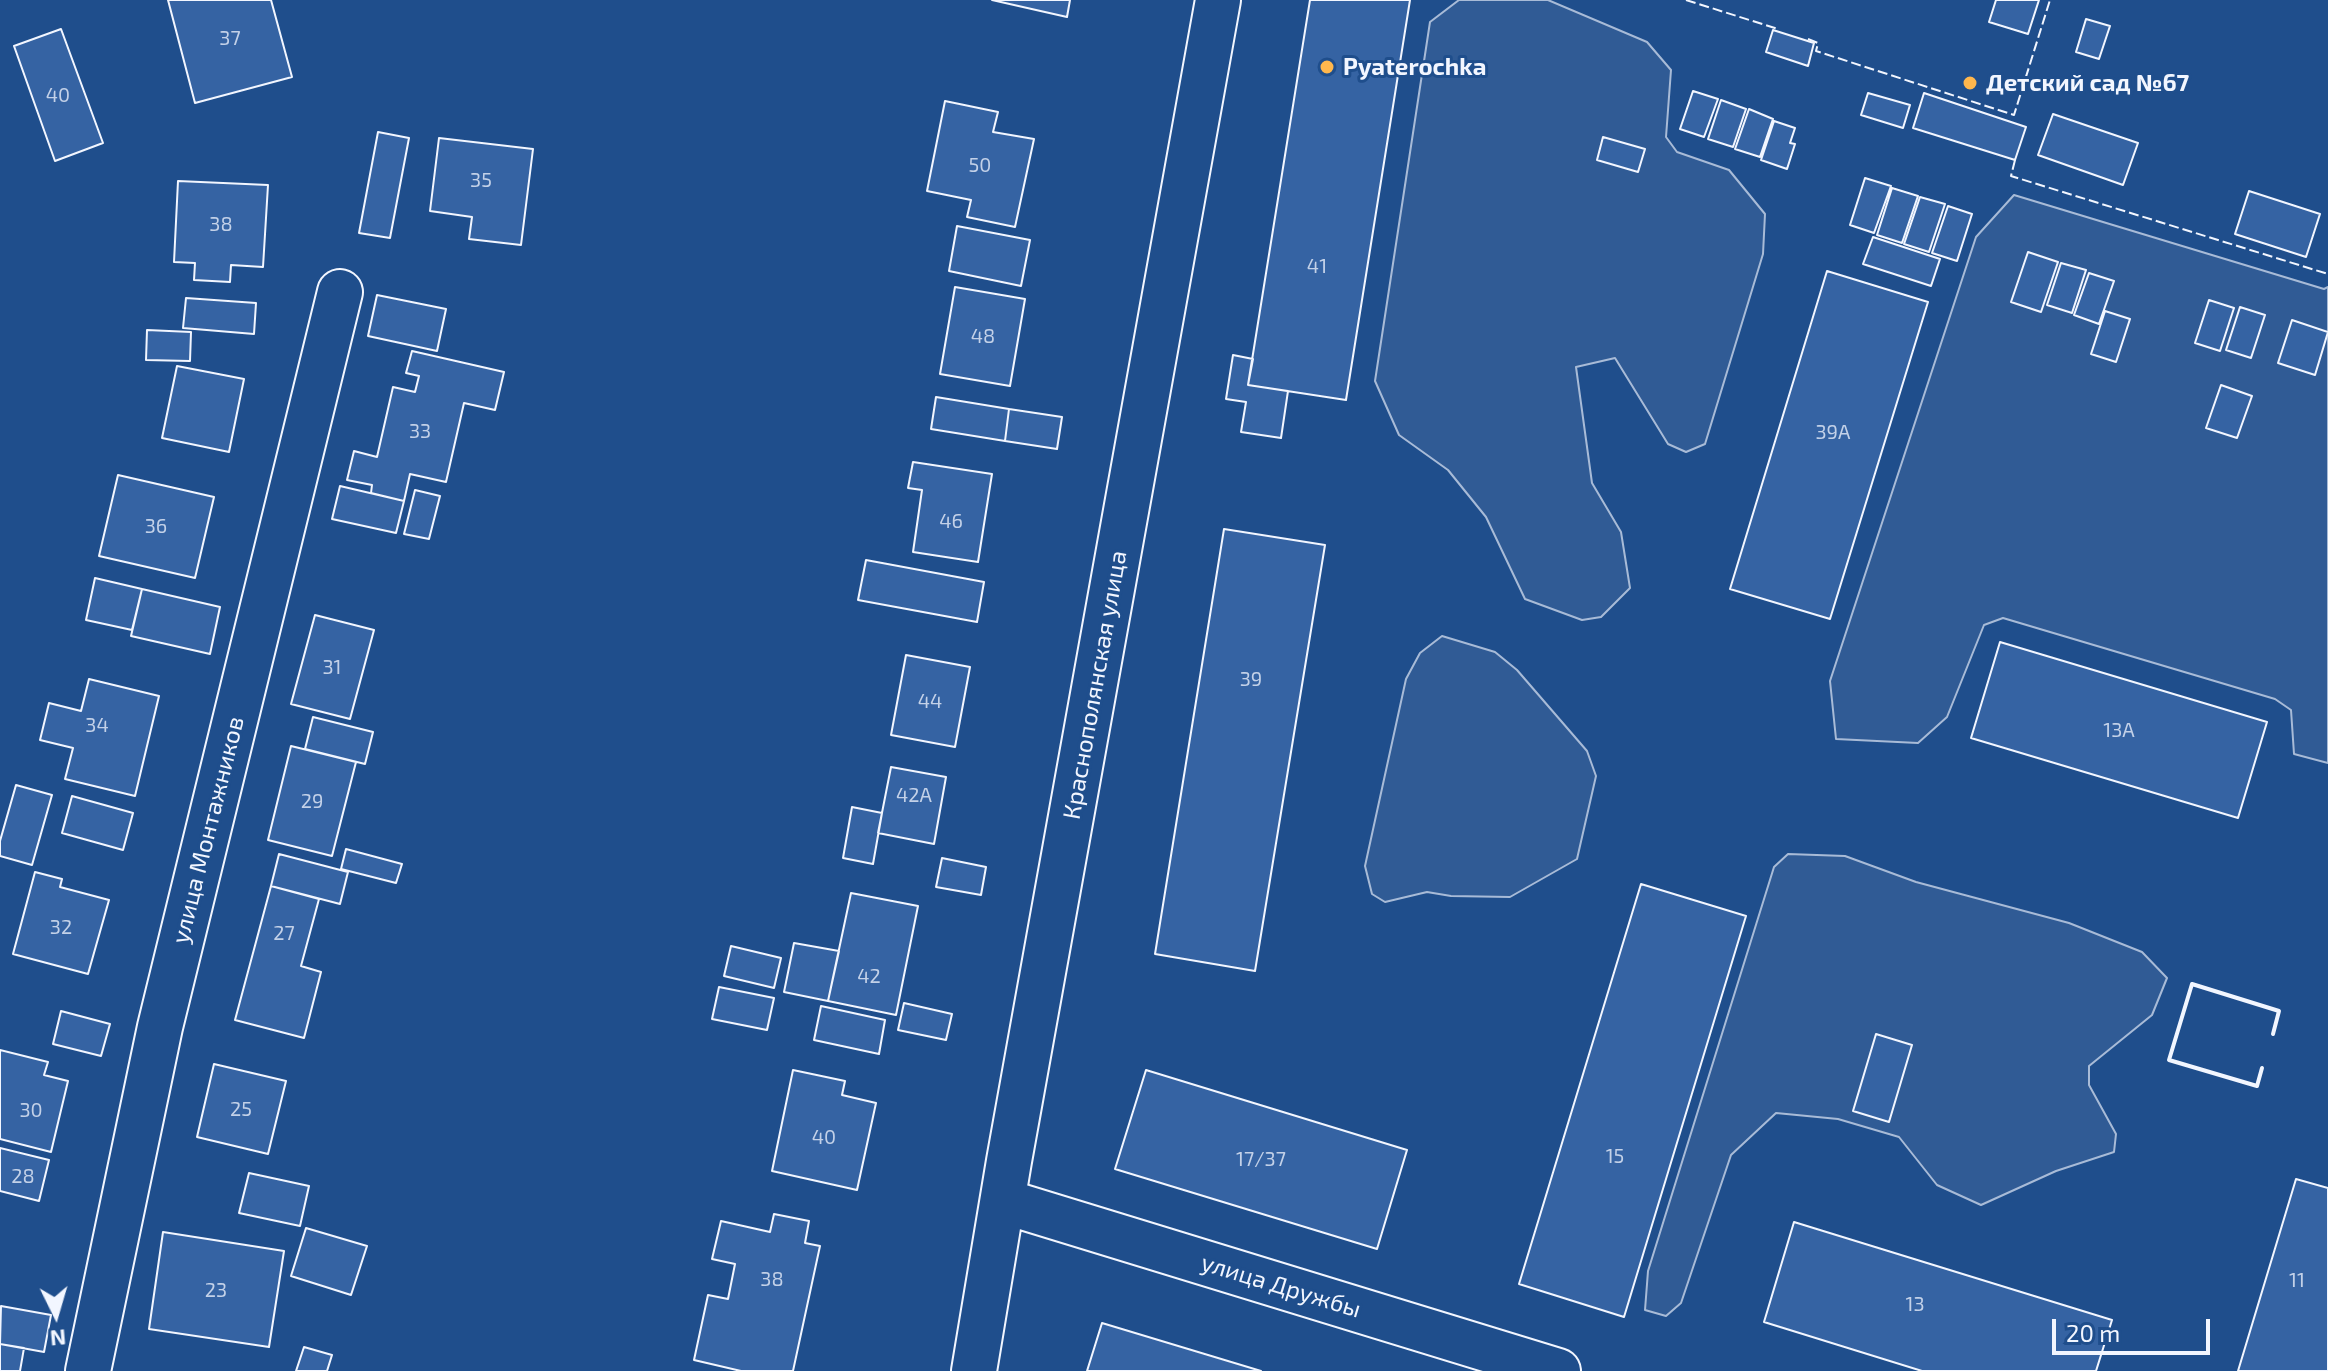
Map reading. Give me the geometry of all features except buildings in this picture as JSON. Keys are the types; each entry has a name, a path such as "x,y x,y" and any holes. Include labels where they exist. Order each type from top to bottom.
{"street":[{"name":"Краснополянская улица","path":"974,1371 1218,0"},
{"name":"улица Монтажников","path":"88,1371 160,1027 340,292"},
{"name":"улица Дружбы","path":"1003,1201 1558,1371"}],"shaded area":[{"path":"1459,0 1548,0 1647,42 1671,70 1666,137 1677,152 1729,170 1765,214 1763,254 1705,444 1686,452 1668,444 1615,358 1576,367 1592,483 1621,532 1630,588 1601,617 1582,620 1525,599 1486,517 1448,470 1399,435 1375,381 1430,22"},
{"path":"2014,195 2324,289 2328,287 2328,763 2294,754 2291,710 2275,699 2003,618 1984,625 1947,717 1918,743 1836,739 1830,681 1976,237"},
{"path":"1442,636 1495,652 1517,670 1587,751 1596,776 1577,859 1510,897 1451,896 1427,892 1385,902 1372,894 1365,866 1406,679 1420,653"},
{"path":"1788,854 1845,856 1916,882 2069,923 2142,952 2167,978 2152,1015 2089,1066 2089,1085 2116,1134 2114,1152 2056,1171 1981,1205 1937,1185 1899,1137 1838,1119 1776,1113 1731,1155 1681,1303 1666,1316 1645,1310 1648,1271 1774,867"}],"fence":[{"path":"1686,0 1778,29"},
{"path":"1808,39 1818,43 1816,51 2014,115 2050,0"},
{"path":"2015,160 2011,176 2328,274"}],"wall":[{"path":"2262,1068 2257,1086 2169,1060 2192,984 2279,1011 2273,1034"}],"place":[{"name":"Pyaterochka","path":"1327,67"},
{"name":"Детский сад №67","path":"1970,83"}]}
